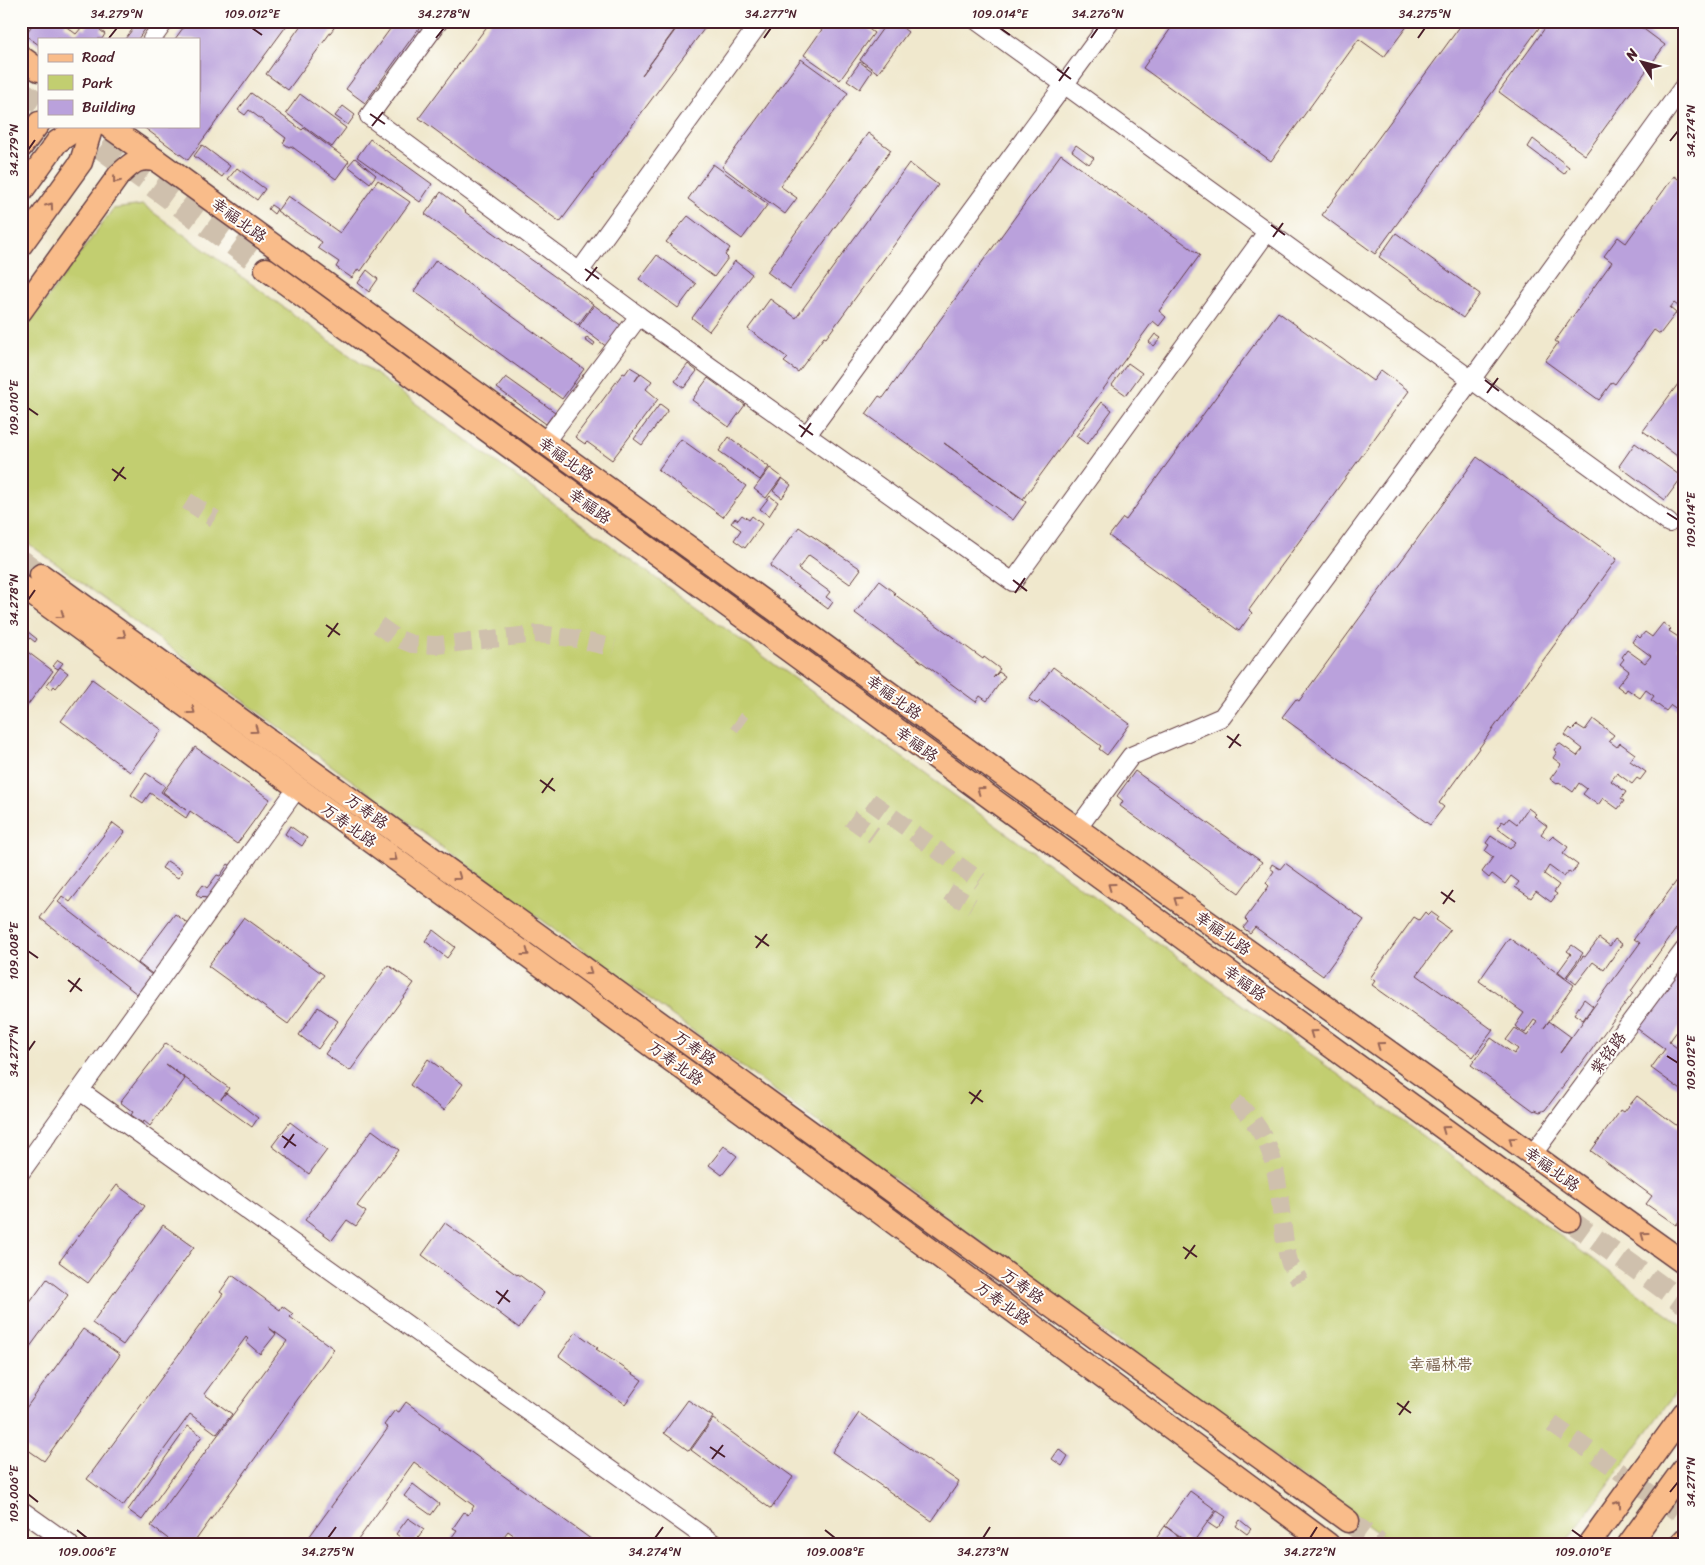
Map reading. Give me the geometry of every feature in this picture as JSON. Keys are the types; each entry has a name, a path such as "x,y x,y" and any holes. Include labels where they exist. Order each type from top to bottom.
{"main road":[{"path":"21,147 38,124"},
{"path":"21,192 57,142 78,128"},
{"path":"21,245 81,162 91,128"},
{"name":"幸福北路","path":"111,128 1077,829 1684,1263"},
{"path":"21,311 119,175 133,162 144,158 156,160"},
{"name":"幸福路","path":"266,269 1569,1220"},
{"name":"万寿路","path":"42,575 1348,1521"},
{"name":"万寿北路","path":"21,586 858,1196 1328,1544"},
{"path":"1589,1544 1684,1413"},
{"path":"1629,1544 1684,1468"},
{"path":"1681,1544 1684,1540"}],"street":[{"path":"153,38 165,21"},
{"path":"439,21 369,116 639,316 1013,582 1267,232"},
{"path":"580,272 761,21"},
{"path":"977,21 1669,523"},
{"path":"807,435 1111,21"},
{"path":"1077,829 1131,756 1222,717 1471,380 1684,86"},
{"path":"544,443 639,316"},
{"path":"21,1172 298,788"},
{"name":"紫铭路","path":"1532,1155 1684,950"},
{"path":"80,1091 714,1544"},
{"path":"21,1510 69,1544"}],"green space":[{"name":"幸福林带","path":"143,205 1684,1326 1684,1381 1565,1544 1393,1544 21,538 21,334 113,209"}],"building":[{"path":"35,21 67,21 64,25 76,34 82,27 85,29 90,23 88,21 107,21 100,30 105,34 103,38 38,38 38,44 25,35"},
{"path":"139,21 151,21 139,38 126,38"},
{"path":"188,21 290,21 188,160 145,128 200,128 200,38 176,38"},
{"path":"304,21 339,21 288,90 266,74"},
{"path":"396,21 424,21 365,103 346,89"},
{"path":"491,21 681,21 642,75 682,21 710,21 560,222 419,118"},
{"path":"828,21 858,21 874,33 840,80 804,55"},
{"path":"888,21 894,21 908,32 878,73 860,60"},
{"path":"1176,21 1411,21 1384,57 1359,39 1271,161 1143,68"},
{"path":"1464,21 1544,21 1375,254 1322,215"},
{"path":"1550,21 1633,21 1665,45 1585,155 1499,92"},
{"path":"801,59 848,93 780,186 797,198 785,214 722,167"},
{"path":"860,62 872,71 860,89 847,80"},
{"path":"251,93 349,161 336,179 291,146 289,147 283,143 286,138 249,110 245,115 238,110"},
{"path":"300,94 346,128 332,147 286,113"},
{"path":"343,106 355,115 348,125 335,116"},
{"path":"868,133 891,150 790,289 767,272"},
{"path":"370,139 432,184 420,202 357,157"},
{"path":"1533,139 1569,167 1564,174 1528,147"},
{"path":"202,145 230,166 222,177 194,156"},
{"path":"1076,145 1094,158 1089,164 1072,151"},
{"path":"1061,154 1200,255 1159,311 1166,317 1159,326 1153,321 1023,499 944,443 1026,502 1013,520 866,414 879,396 883,398"},
{"path":"355,158 376,175 370,183 348,166"},
{"path":"909,163 938,185 826,338 824,337 798,372 784,362 788,358 748,329 770,299 796,318"},
{"path":"713,164 768,204 742,239 688,199"},
{"path":"237,168 265,189 257,200 228,179"},
{"path":"1674,176 1684,183 1684,307 1682,309 1674,303 1670,308 1676,313 1660,334 1654,330 1615,384 1612,382 1599,400 1545,361 1558,343 1555,341 1612,262 1604,256 1618,237 1626,243"},
{"path":"378,180 410,202 361,271 358,269 352,278 336,267 339,262 318,248 322,242 277,211 288,196 340,233"},
{"path":"441,192 465,212 593,304 578,325 425,214"},
{"path":"271,205 277,209 274,214 268,209"},
{"path":"688,216 730,248 725,255 728,258 714,277 666,242"},
{"path":"1396,233 1480,294 1463,318 1379,257"},
{"path":"657,255 696,284 678,308 639,279"},
{"path":"436,260 584,369 562,399 414,291"},
{"path":"735,261 752,274 709,331 692,318"},
{"path":"367,270 378,279 369,292 358,283"},
{"path":"594,305 622,326 607,347 579,326"},
{"path":"1278,312 1373,381 1381,370 1409,391 1249,610 1252,613 1239,631 1109,536 1123,518 1126,520"},
{"path":"1155,334 1161,338 1154,346 1149,342"},
{"path":"587,337 595,343 593,346 585,340"},
{"path":"1128,363 1142,373 1126,395 1112,385"},
{"path":"688,364 697,371 684,388 675,381"},
{"path":"630,367 640,373 635,381 641,373 652,381 646,389 658,399 612,460 587,442 585,444 575,437 623,373 625,374"},
{"path":"1684,376 1684,461 1643,431"},
{"path":"506,377 555,412 546,424 497,388"},
{"path":"708,378 745,405 729,427 692,400"},
{"path":"1102,402 1112,410 1087,444 1076,436"},
{"path":"660,404 668,410 642,445 634,439"},
{"path":"729,437 769,467 760,480 719,451"},
{"path":"681,439 746,486 723,517 658,470"},
{"path":"1635,443 1682,477 1665,500 1619,466"},
{"path":"1477,457 1617,559 1439,803 1444,807 1430,825 1282,717 1296,699 1299,701"},
{"path":"770,468 782,477 766,498 754,489"},
{"path":"782,478 791,485 782,498 773,491"},
{"path":"770,496 778,502 769,516 760,509"},
{"path":"742,515 749,520 752,516 762,524 745,548 734,540 741,530 731,523 735,518 738,520"},
{"path":"799,527 861,569 850,584 809,555 798,569 830,592 826,597 833,602 828,609 770,566"},
{"path":"879,581 983,659 984,657 1000,669 993,678 999,672 1005,676 987,701 980,696 976,702 855,613"},
{"path":"1663,623 1671,629 1669,631 1683,640 1677,648 1684,654 1684,683 1680,688 1684,691 1684,714 1671,705 1666,711 1651,700 1654,696 1646,690 1640,698 1627,689 1625,692 1617,686 1629,671 1620,664 1627,650 1645,663 1651,656 1632,642 1637,635 1640,638 1645,632 1652,637"},
{"path":"23,628 37,639 35,642 30,638 27,641 21,636"},
{"path":"21,647 53,671 21,714"},
{"path":"58,660 63,663 58,669 53,666"},
{"path":"60,667 68,673 56,688 54,686 51,690 46,686"},
{"path":"1053,667 1130,724 1107,755 1099,749 1101,746 1040,701 1037,704 1029,699"},
{"path":"92,679 162,730 130,772 61,721"},
{"path":"1593,719 1614,735 1609,741 1617,747 1620,743 1635,754 1630,761 1646,772 1640,780 1637,778 1632,784 1617,773 1611,781 1626,792 1621,799 1624,801 1618,809 1603,798 1598,805 1583,794 1587,789 1579,783 1573,792 1559,782 1557,784 1550,779 1561,764 1553,758 1557,752 1554,750 1559,743 1577,756 1583,749 1565,735 1570,728 1572,730 1577,725 1585,730"},
{"path":"195,747 270,799 237,844 190,811 186,818 150,793 143,803 131,795 146,773 165,786 161,792 186,810 163,792"},
{"path":"1135,771 1262,862 1239,893 1120,806 1123,801 1117,796"},
{"path":"1528,808 1536,814 1534,816 1547,826 1541,834 1549,840 1553,836 1568,847 1563,854 1578,865 1572,873 1569,871 1564,877 1549,866 1544,874 1559,885 1554,892 1557,894 1551,902 1536,891 1531,898 1515,887 1519,882 1511,876 1505,884 1492,874 1489,878 1482,872 1493,857 1485,851 1489,845 1486,843 1491,836 1510,849 1516,842 1497,828 1502,821 1505,823 1509,818 1517,824"},
{"path":"113,823 125,832 70,902 62,896 58,902 152,975 137,994 40,918"},
{"path":"290,826 307,838 302,846 285,834"},
{"path":"167,861 183,871 178,878 162,868"},
{"path":"1285,863 1364,920 1323,976 1255,927 1250,933 1243,928 1248,922 1245,919 1269,886 1266,883 1274,871 1270,868 1272,864 1280,869"},
{"path":"228,864 234,868 216,895 205,898 203,896 201,898 196,894 203,885 207,888 217,875 220,876"},
{"path":"1684,871 1684,918 1631,991 1633,993 1545,1110 1540,1112 1534,1111 1471,1065 1491,1038 1514,1054 1518,1049 1506,1040 1515,1028 1527,1036 1537,1022 1534,1020 1525,1033 1515,1026 1524,1013 1479,981 1509,938 1574,985 1544,1028 1549,1021 1571,1037 1560,1053 1640,943 1634,939"},
{"path":"1425,912 1428,915 1431,912 1438,917 1436,920 1450,930 1417,975 1493,1030 1473,1057 1372,985 1375,981 1370,978 1414,917 1419,920"},
{"path":"175,914 193,927 156,977 138,963"},
{"path":"244,917 324,975 288,1024 208,966"},
{"path":"433,930 455,947 447,958 425,941"},
{"path":"1599,938 1610,946 1615,939 1622,944 1604,970 1593,962 1576,984 1567,977"},
{"path":"1572,945 1583,953 1565,978 1558,972 1571,954 1567,951"},
{"path":"1684,961 1684,1022 1669,1042 1684,1053 1684,1092 1651,1068 1665,1049 1635,1027"},
{"path":"388,965 414,983 350,1071 325,1054"},
{"path":"1584,999 1593,1006 1583,1020 1574,1014"},
{"path":"318,1007 338,1021 318,1049 299,1035"},
{"path":"166,1043 229,1088 221,1099 226,1093 258,1118 252,1127 166,1064 185,1079 150,1126 131,1115 133,1112 120,1102"},
{"path":"428,1059 463,1084 444,1110 410,1085"},
{"path":"1637,1096 1684,1131 1684,1215 1676,1225 1646,1204 1652,1196 1591,1151 1621,1110 1624,1112"},
{"path":"290,1122 327,1150 309,1174 272,1146"},
{"path":"372,1130 399,1150 357,1206 366,1212 356,1226 347,1220 332,1240 305,1220"},
{"path":"724,1146 737,1156 722,1175 709,1165"},
{"path":"117,1185 145,1206 88,1283 59,1262"},
{"path":"445,1223 544,1293 519,1328 422,1255"},
{"path":"163,1225 194,1247 123,1345 92,1323"},
{"path":"232,1275 280,1310 282,1306 293,1314 290,1317 334,1349 193,1544 175,1544 151,1526 287,1341 268,1327 276,1334 260,1354 246,1342 248,1339 246,1337 204,1394 232,1414 217,1434 190,1414 123,1506 87,1479 223,1294 220,1292"},
{"path":"47,1279 68,1295 21,1359 21,1315"},
{"path":"83,1329 120,1355 44,1461 21,1445 21,1415"},
{"path":"576,1332 598,1348 596,1349 642,1380 625,1404 559,1356"},
{"path":"688,1400 713,1417 689,1451 664,1433"},
{"path":"406,1402 440,1427 439,1429 592,1540 594,1539 601,1544 526,1544 508,1531 498,1544 447,1544 457,1530 453,1528 464,1512 468,1515 474,1506 414,1462 355,1544 304,1544 388,1428 384,1425 395,1410 399,1412"},
{"path":"859,1413 959,1482 932,1521 832,1452"},
{"path":"713,1419 793,1477 771,1509 691,1450"},
{"path":"188,1426 202,1436 142,1520 128,1510"},
{"path":"1059,1449 1068,1456 1062,1466 1052,1459"},
{"path":"413,1484 439,1504 431,1515 404,1496"},
{"path":"1190,1491 1216,1510 1192,1544 1165,1526"},
{"path":"1217,1511 1226,1517 1217,1529 1208,1523"},
{"path":"408,1518 424,1529 413,1544 409,1544 396,1534"},
{"path":"1240,1520 1251,1529 1247,1534 1236,1526"},
{"path":"1165,1526 1182,1539 1179,1544 1152,1544"}],"tunnel":[{"path":"21,91 38,102"},
{"path":"73,128 266,269"},
{"path":"187,501 215,519"},
{"path":"21,560 41,575"},
{"path":"378,625 396,638 412,644 437,645 538,634 572,638 614,648"},
{"path":"736,720 743,725"},
{"path":"870,801 980,881"},
{"path":"850,818 874,835"},
{"path":"948,892 972,906"},
{"path":"1235,1102 1248,1115 1266,1141 1275,1170 1288,1256 1300,1282"},
{"path":"1569,1220 1684,1303"},
{"path":"1552,1424 1684,1517"},
{"path":"1348,1521 1379,1544"}]}
